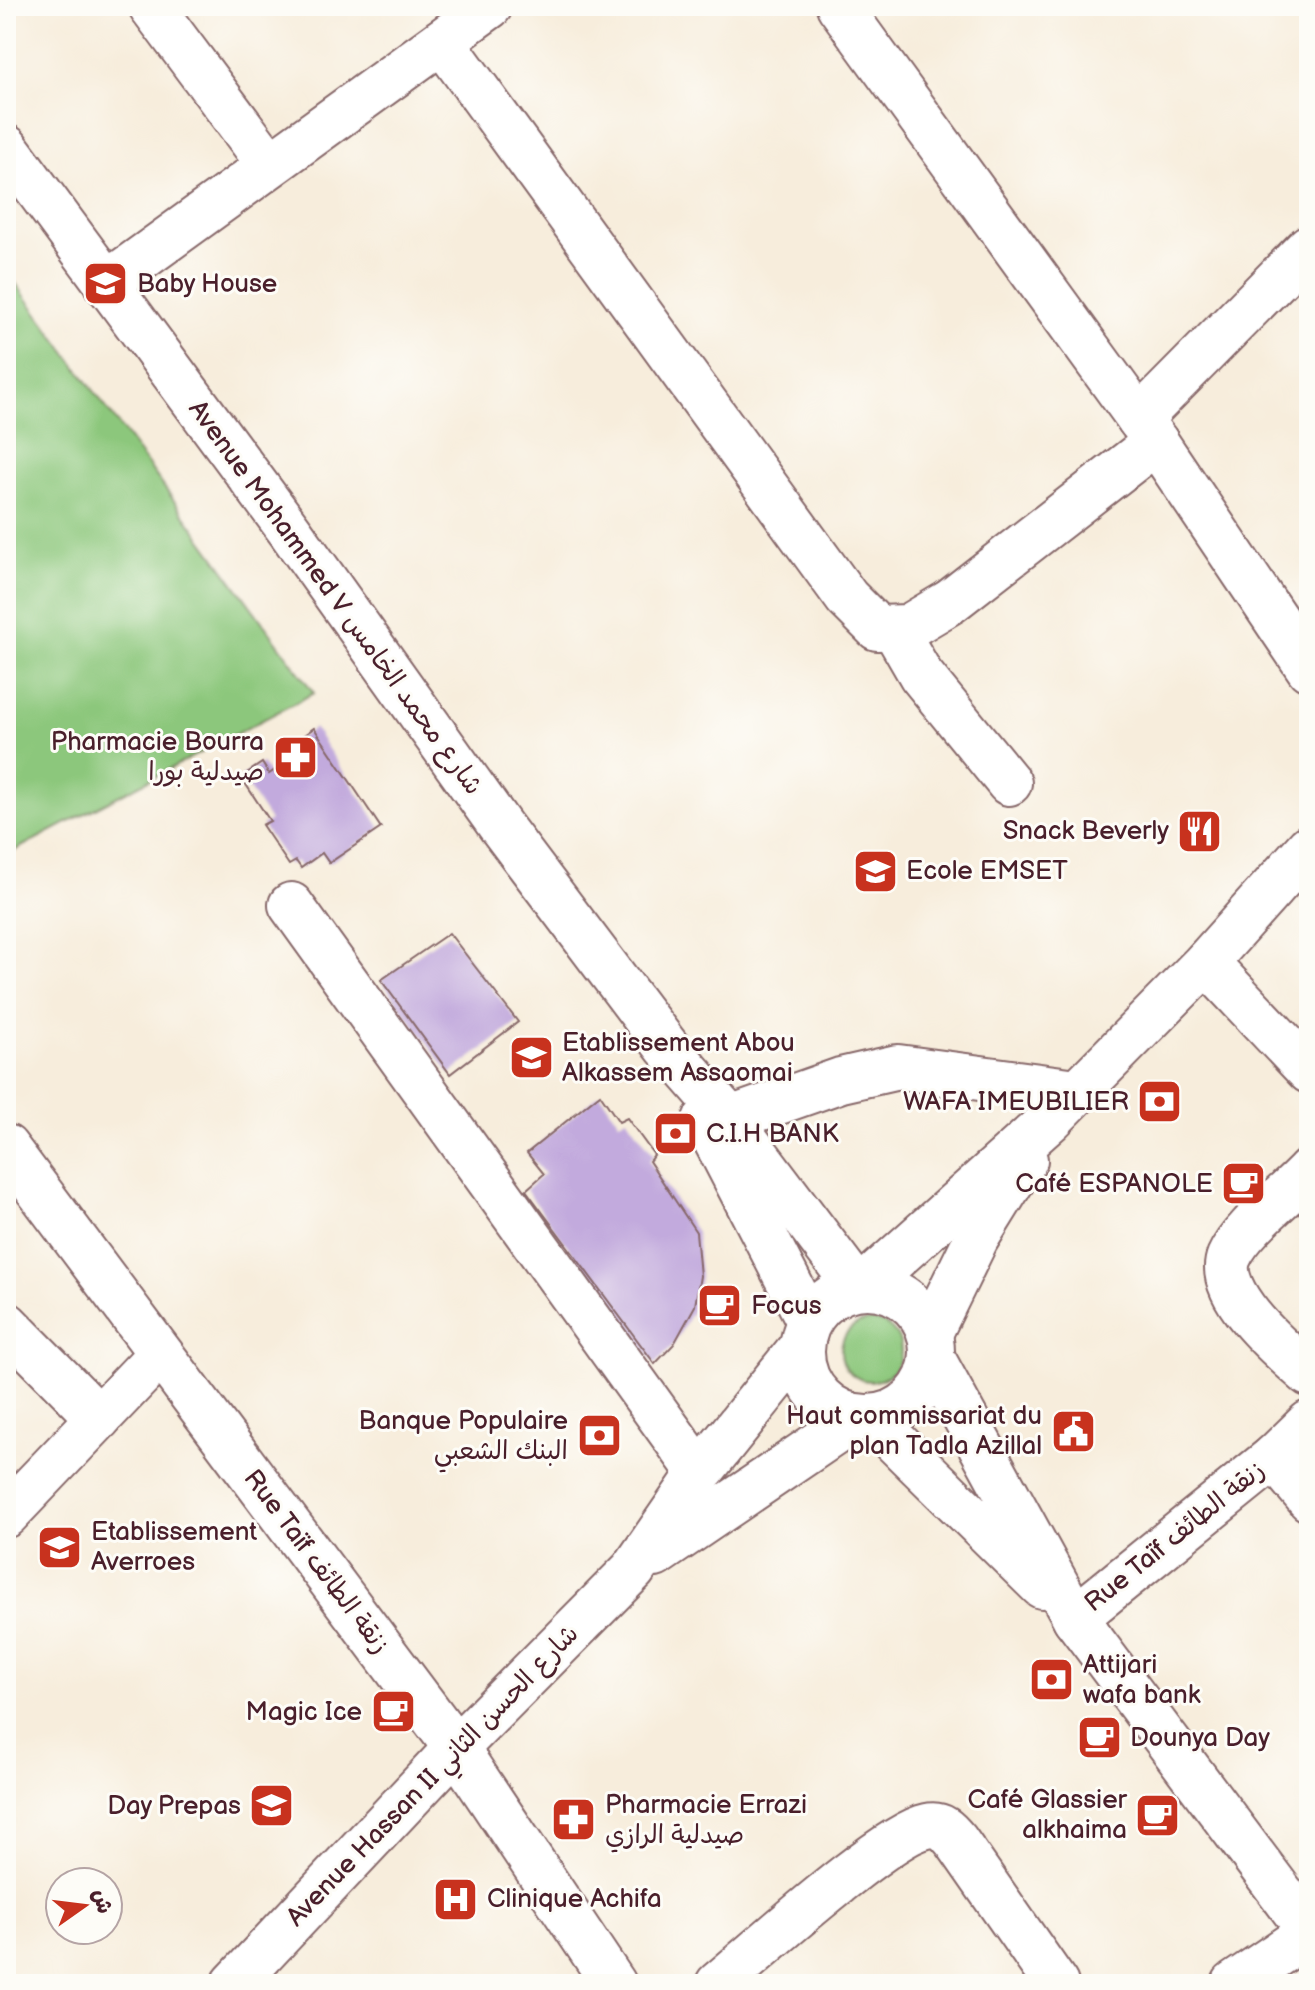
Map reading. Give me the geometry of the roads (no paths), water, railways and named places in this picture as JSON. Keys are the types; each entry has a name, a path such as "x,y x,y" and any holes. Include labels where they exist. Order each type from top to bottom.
{"street":[{"path":"151,6 269,164"},
{"path":"106,284 490,6"},
{"path":"839,6 1148,430 1309,669"},
{"path":"442,41 847,598 877,628 895,630 921,621 950,602 1148,430 1309,247"},
{"name":"Avenue Mohammed V شارع محمد الخامس","path":"6,147 290,531 501,827 667,1047"},
{"path":"895,630 921,675 1009,783"},
{"path":"1064,1105 976,1239 932,1346 919,1393 905,1406 864,1417 839,1411 823,1400 803,1366 806,1334 821,1305 860,1286 1064,1105 1206,962 1309,847"},
{"path":"291,905 700,1473"},
{"path":"1206,962 1309,1071"},
{"path":"667,1047 730,1119 860,1286 881,1287 905,1298 923,1317 932,1346 1075,1618 1309,1932 1234,1984"},
{"path":"667,1047 806,1334"},
{"path":"730,1119 841,1080 898,1067 1064,1105"},
{"name":"Rue Taïf زنقة الطائف","path":"6,1147 456,1748 614,1984"},
{"path":"1309,1171 1232,1253 1227,1265 1228,1280 1240,1304 1309,1374"},
{"path":"6,1324 99,1418"},
{"name":"Avenue Hassan II شارع الحسن الثاني","path":"234,1984 456,1748 633,1570 700,1473 806,1334"},
{"path":"7,1513 160,1354"},
{"path":"864,1417 1075,1618"},
{"name":"Avenue Hassan II شارع الحسن الثاني","path":"633,1570 864,1417"},
{"name":"Rue Taïf زنقة الطائف","path":"1075,1618 1274,1457 1309,1423"},
{"path":"1274,1457 1309,1499"},
{"path":"718,1984 895,1840 931,1826 945,1828 957,1842 1056,1984"}],"place":[{"name":"Baby House","path":"106,284"},
{"name":"Pharmacie Bourra صيدلية بورا","path":"295,757"},
{"name":"Snack Beverly","path":"1200,831"},
{"name":"Ecole EMSET","path":"875,871"},
{"name":"Etablissement Abou Alkassem Assaomai","path":"531,1058"},
{"name":"WAFA IMEUBILIER","path":"1160,1102"},
{"name":"C.I.H BANK","path":"675,1134"},
{"name":"Café ESPANOLE","path":"1244,1184"},
{"name":"Focus","path":"720,1306"},
{"name":"Haut commissariat du plan Tadla Azillal","path":"1073,1431"},
{"name":"Banque Populaire البنك الشعبي","path":"599,1436"},
{"name":"Etablissement Averroes","path":"60,1547"},
{"name":"Attijari wafa bank","path":"1052,1680"},
{"name":"Magic Ice","path":"393,1712"},
{"name":"Dounya Day","path":"1099,1738"},
{"name":"Day Prepas","path":"272,1806"},
{"name":"Café Glassier alkhaima","path":"1158,1815"},
{"name":"Pharmacie Errazi صيدلية الرازي","path":"574,1820"},
{"name":"Clinique Achifa","path":"456,1899"}]}
